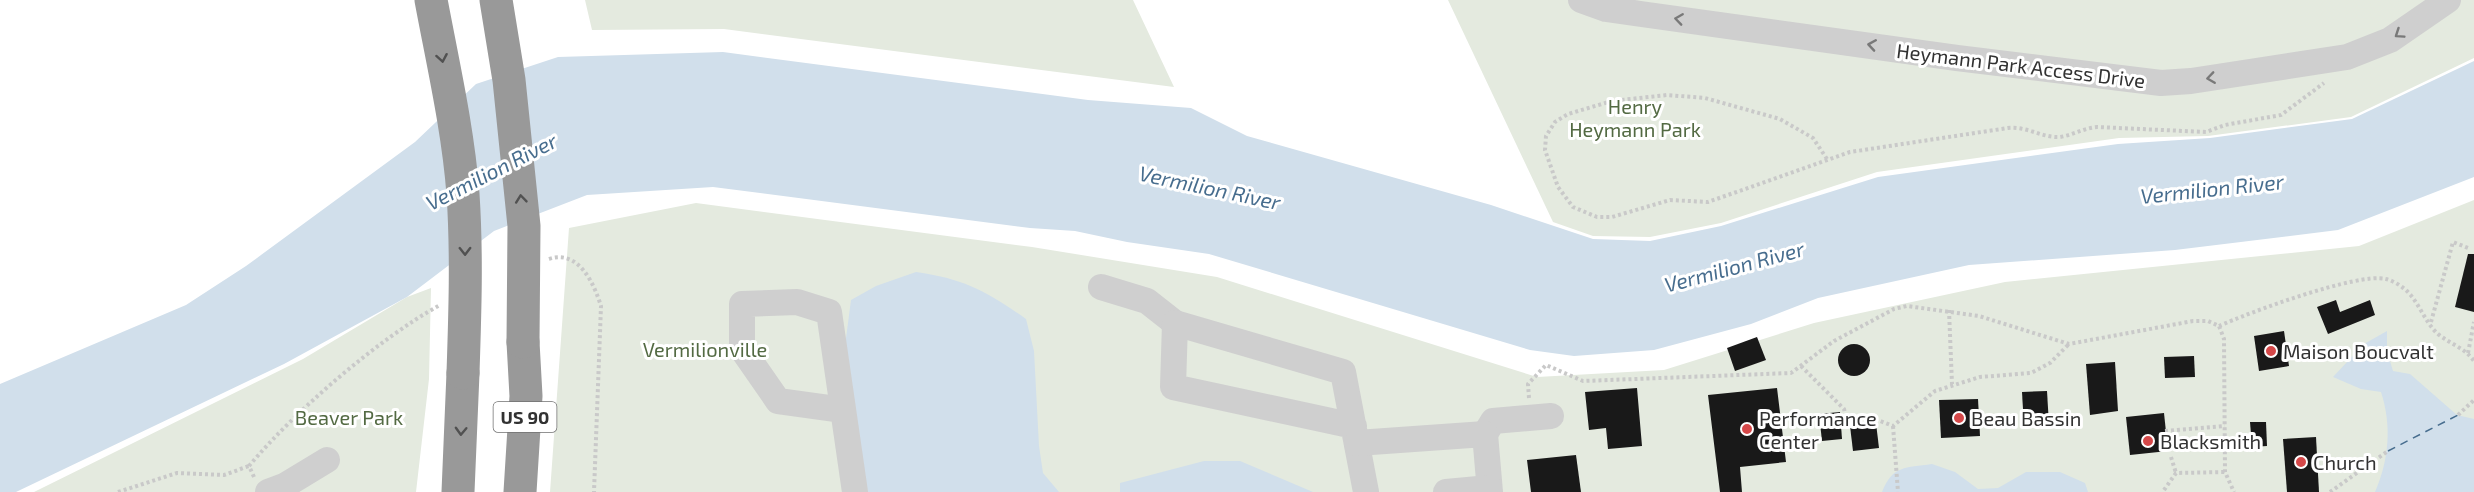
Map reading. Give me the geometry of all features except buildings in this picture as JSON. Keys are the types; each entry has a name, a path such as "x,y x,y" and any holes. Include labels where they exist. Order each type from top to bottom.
{"highway":[{"path":"431,0 455,130 463,193 466,254 458,492"},
{"name":"US 90","path":"496,0 509,80 524,226 523,342 526,396 520,492"}],"street":[{"name":"Heymann Park Access Drive","path":"1581,0 1618,10 1957,58 2161,83 2191,81 2347,57 2390,40 2448,0"},
{"path":"1101,287 1147,301 1174,323 1343,372 1366,492"},
{"path":"843,410 778,400 742,349 742,304 797,302 828,312 843,410 855,492"},
{"path":"1174,323 1173,387 1356,435 1485,435"},
{"path":"1446,492 1490,490 1485,435 1493,421 1541,417"},
{"path":"262,488 284,486 327,460"}],"path":[{"path":"1827,159 1821,146 1813,138 1780,119 1725,102 1667,95 1612,101 1568,114 1555,122 1550,129 1546,136 1545,150 1551,172 1566,198 1583,213 1597,217 1612,217 1670,200 1708,202 1850,152 2022,127 2047,136 2061,137 2084,128 2097,127 2206,132 2225,125 2281,115 2327,80"},
{"path":"2431,323 2453,242 2468,248"},
{"path":"2219,326 2241,316 2328,289 2361,280 2385,279 2404,288 2436,333 2468,353 2474,361"},
{"path":"1541,417 1528,384 1546,365 1583,381 1791,373 1834,341 1893,309 1907,306 1949,310 2009,324 2069,344 2193,321 2208,321 2219,326 2224,339 2225,472 2234,492"},
{"path":"1949,310 1952,384"},
{"path":"2468,353 2474,322"},
{"path":"1893,426 1919,402 1952,384 1980,377 2031,373 2050,363 2069,344"},
{"path":"118,492 177,473 224,475 249,466 272,438 367,356"},
{"path":"1802,366 1844,410 1847,421 1870,417 1893,426"},
{"path":"2458,415 2474,400"},
{"path":"1893,426 1898,492"},
{"path":"2165,431 2225,426"},
{"path":"2330,492 2388,452"},
{"path":"2171,457 2176,473"},
{"path":"249,466 262,488"},
{"path":"2176,473 2225,472"},
{"path":"2164,490 2176,473"}],"green space":[{"path":"585,0 1133,0 1174,87 724,29 592,30"},
{"name":"Henry Heymann Park","path":"1448,0 2474,0 2474,58 2351,117 2208,136 2119,138 1877,172 1721,223 1650,237 1593,236 1553,222"},
{"name":"Vermilionville","path":"2474,200 2474,492 550,492 569,228 696,203 1032,247 1217,277 1537,377 1664,370 1814,323 2005,282 2359,246"},
{"name":"Beaver Park","path":"431,288 429,379 416,492 34,492 303,359 407,297"}],"water":[{"name":"Vermilion River","path":"723,52 1088,100 1191,108 1247,136 1491,205 1593,239 1650,241 1721,226 1878,177 2118,144 2210,138 2352,119 2474,61 2474,177 2338,230 2175,250 1969,265 1818,298 1751,324 1654,350 1574,356 1530,350 1209,254 1127,242 1075,231 1030,228 713,187 587,195 494,231 407,297 284,364 16,492 0,492 0,384 186,305 246,266 415,142 476,84 558,57"},
{"path":"916,272 948,278 974,288 1026,319 1034,351 1039,446 1043,473 1059,492 868,492 860,467 845,346 851,300 876,286"},
{"path":"2387,331 2387,351 2393,371 2410,374 2457,415 2474,419 2474,492 2375,492 2386,455 2388,430 2381,392 2361,389 2333,377 2364,344"},
{"path":"1204,461 1240,461 1313,492 1120,492 1120,483"},
{"path":"1932,464 1955,472 1978,489 1998,488 2026,472 2060,472 2085,483 2088,492 1882,492 1886,483 1901,469"}],"ferry route":[{"path":"2388,451 2458,415"}],"place":[{"name":"Maison Boucvalt","path":"2271,351"},
{"name":"Beau Bassin","path":"1959,418"},
{"name":"Performance Center","path":"1747,429"},
{"name":"Blacksmith","path":"2148,441"},
{"name":"Church","path":"2301,462"}]}
